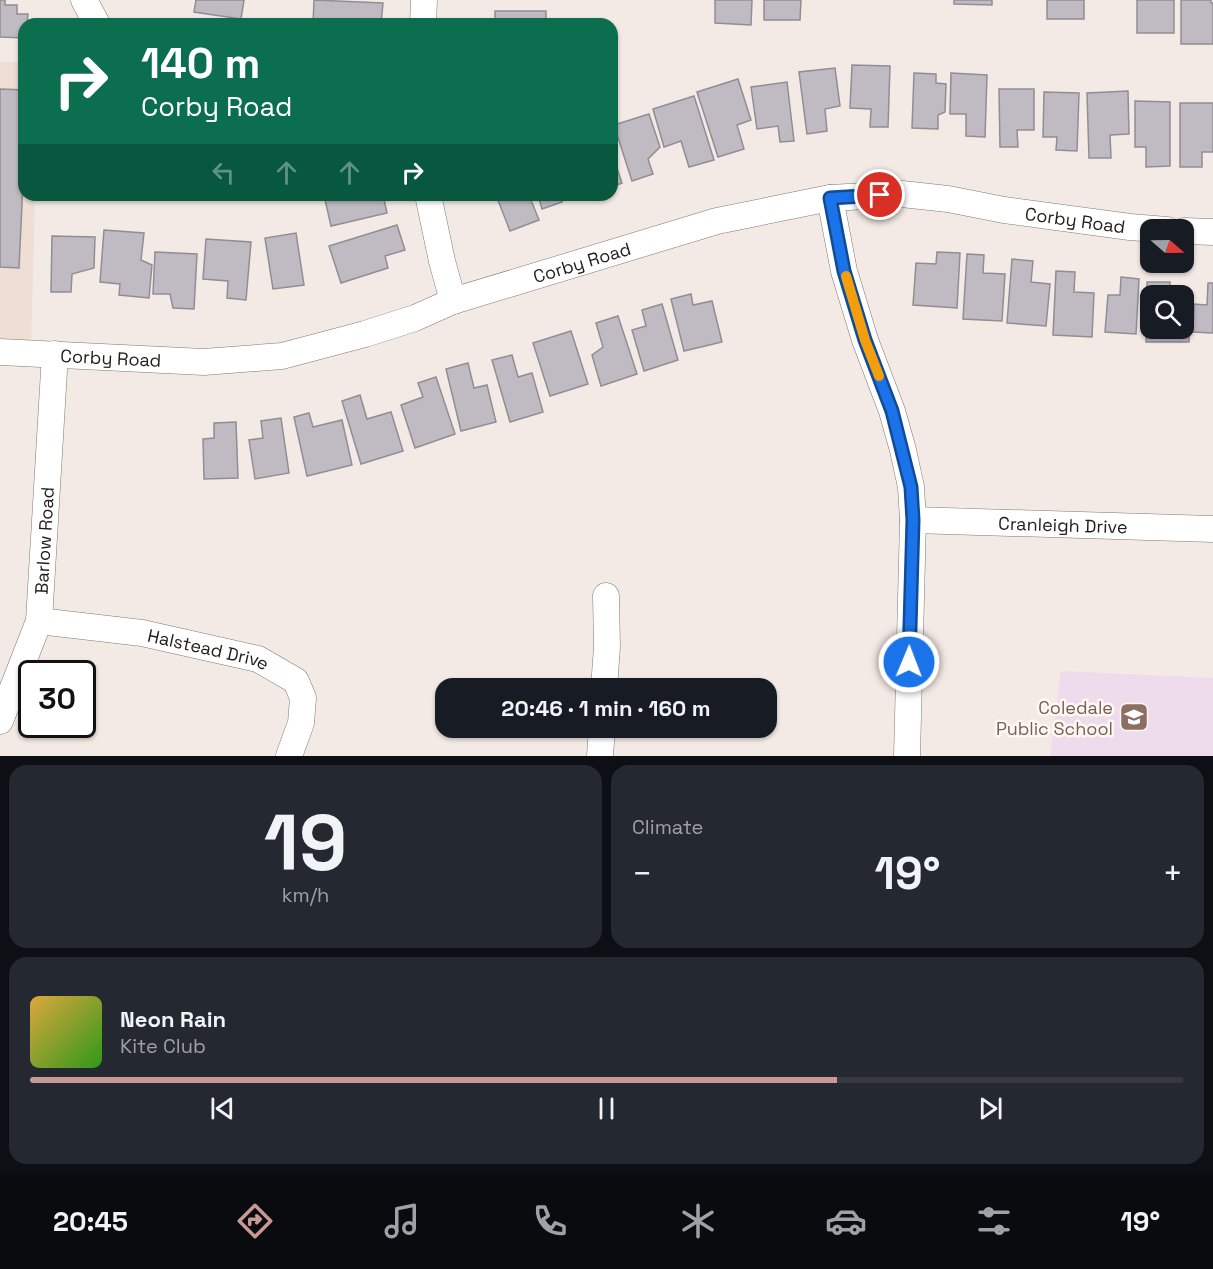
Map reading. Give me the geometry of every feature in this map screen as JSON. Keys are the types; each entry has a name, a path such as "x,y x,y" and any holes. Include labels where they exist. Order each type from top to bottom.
{"street":[{"path":"84,0 94,18"},
{"path":"423,18 424,0"},
{"name":"Corby Road","path":"0,352 204,362 282,356 365,334 415,318 453,301 717,221 830,198 902,194 1026,213 1140,227"},
{"path":"830,198 844,271 865,340 892,411 911,487 913,520 907,756"},
{"path":"429,201 453,301"},
{"path":"1194,231 1213,232"},
{"name":"Barlow Road","path":"0,721 39,621 55,354"},
{"name":"Cranleigh Drive","path":"913,520 1213,529"},
{"path":"605,678 606,596"},
{"name":"Halstead Drive","path":"39,621 142,633 258,659 296,681 303,699 301,723 289,756"},
{"path":"600,756 601,738"}],"shaded area":[{"path":"0,62 18,62 18,201 35,201 31,346 0,343"},
{"name":"Coledale Public School","path":"1061,671 1213,678 1213,756 1050,756"}],"building":[{"path":"0,0 5,0 5,5 17,5 17,14 28,14 28,18 18,18 18,38 0,37"},
{"path":"196,0 244,0 241,18 194,12"},
{"path":"314,0 383,3 382,18 313,18"},
{"path":"715,0 752,0 751,25 715,23"},
{"path":"764,0 801,0 800,20 764,20"},
{"path":"954,0 992,0 992,5 954,4"},
{"path":"1047,0 1084,0 1084,19 1047,19"},
{"path":"1137,0 1174,0 1174,33 1137,33"},
{"path":"1181,0 1211,0 1213,3 1213,44 1181,44"},
{"path":"495,11 546,11 546,18 495,18"},
{"path":"852,65 890,66 888,127 870,127 871,109 850,108"},
{"path":"835,68 840,106 825,109 827,131 807,134 799,72"},
{"path":"914,73 936,74 936,83 946,84 945,112 938,115 938,129 912,128"},
{"path":"951,73 987,75 985,137 966,136 966,114 950,114"},
{"path":"738,79 751,120 737,125 744,149 718,157 697,92"},
{"path":"787,82 794,141 780,142 778,126 757,129 751,87"},
{"path":"0,89 18,90 18,201 22,201 19,268 0,267"},
{"path":"999,89 1034,89 1034,130 1017,130 1018,147 1000,147"},
{"path":"1128,91 1129,134 1110,135 1111,158 1089,158 1087,93"},
{"path":"1044,92 1079,93 1077,151 1056,150 1057,137 1043,137"},
{"path":"694,96 714,160 689,167 681,141 664,147 653,109"},
{"path":"1135,101 1170,102 1170,166 1146,167 1146,147 1135,147"},
{"path":"1180,103 1213,103 1213,152 1202,152 1202,167 1180,167"},
{"path":"649,114 660,147 648,159 653,174 632,181 618,137 618,124"},
{"path":"618,171 622,183 618,185"},
{"path":"325,201 384,201 387,213 331,226"},
{"path":"498,201 531,201 539,220 510,231"},
{"path":"540,201 562,201 562,202 542,209"},
{"path":"397,225 405,250 385,256 388,268 341,283 329,246"},
{"path":"104,230 144,233 141,260 152,265 149,298 119,295 120,284 100,282"},
{"path":"296,233 304,285 273,289 265,238"},
{"path":"52,236 95,237 94,268 72,274 71,292 51,292"},
{"path":"206,239 251,242 246,300 227,298 228,281 203,279"},
{"path":"155,252 197,254 194,309 173,308 170,294 153,294"},
{"path":"937,252 960,253 957,308 913,305 916,263 936,264"},
{"path":"967,254 984,255 983,273 1005,274 1002,321 963,319"},
{"path":"1012,259 1033,261 1031,282 1050,284 1046,326 1007,323"},
{"path":"1056,271 1075,272 1074,292 1094,293 1092,337 1053,335"},
{"path":"1121,277 1139,279 1136,334 1105,332 1108,295 1120,295"},
{"path":"1147,282 1170,282 1170,285 1147,285"},
{"path":"1208,283 1213,283 1213,333 1194,332 1194,304 1207,305"},
{"path":"691,294 693,305 712,301 722,342 684,351 671,299"},
{"path":"662,304 678,360 644,371 632,330 646,326 642,310"},
{"path":"618,316 637,374 601,386 592,355 603,347 596,323"},
{"path":"571,331 588,384 550,396 533,343"},
{"path":"1146,339 1189,339 1189,342 1146,342"},
{"path":"512,355 518,377 532,373 543,412 510,422 492,360"},
{"path":"468,363 474,388 487,385 496,422 461,431 446,369"},
{"path":"436,377 455,434 415,448 401,405 423,397 418,383"},
{"path":"360,395 367,419 391,412 403,451 361,464 342,401"},
{"path":"309,413 313,427 342,420 352,465 307,476 294,417"},
{"path":"281,418 289,473 255,479 249,440 263,438 261,421"},
{"path":"236,422 238,478 204,479 203,439 214,438 214,423"}],"slow traffic":[{"path":"846,276 865,340 879,376"}],"place":[{"name":"Coledale Public School","path":"1134,717"}],"route":[{"path":"880,195 830,198 844,271 865,340 892,411 911,487 913,520 909,662"}]}
